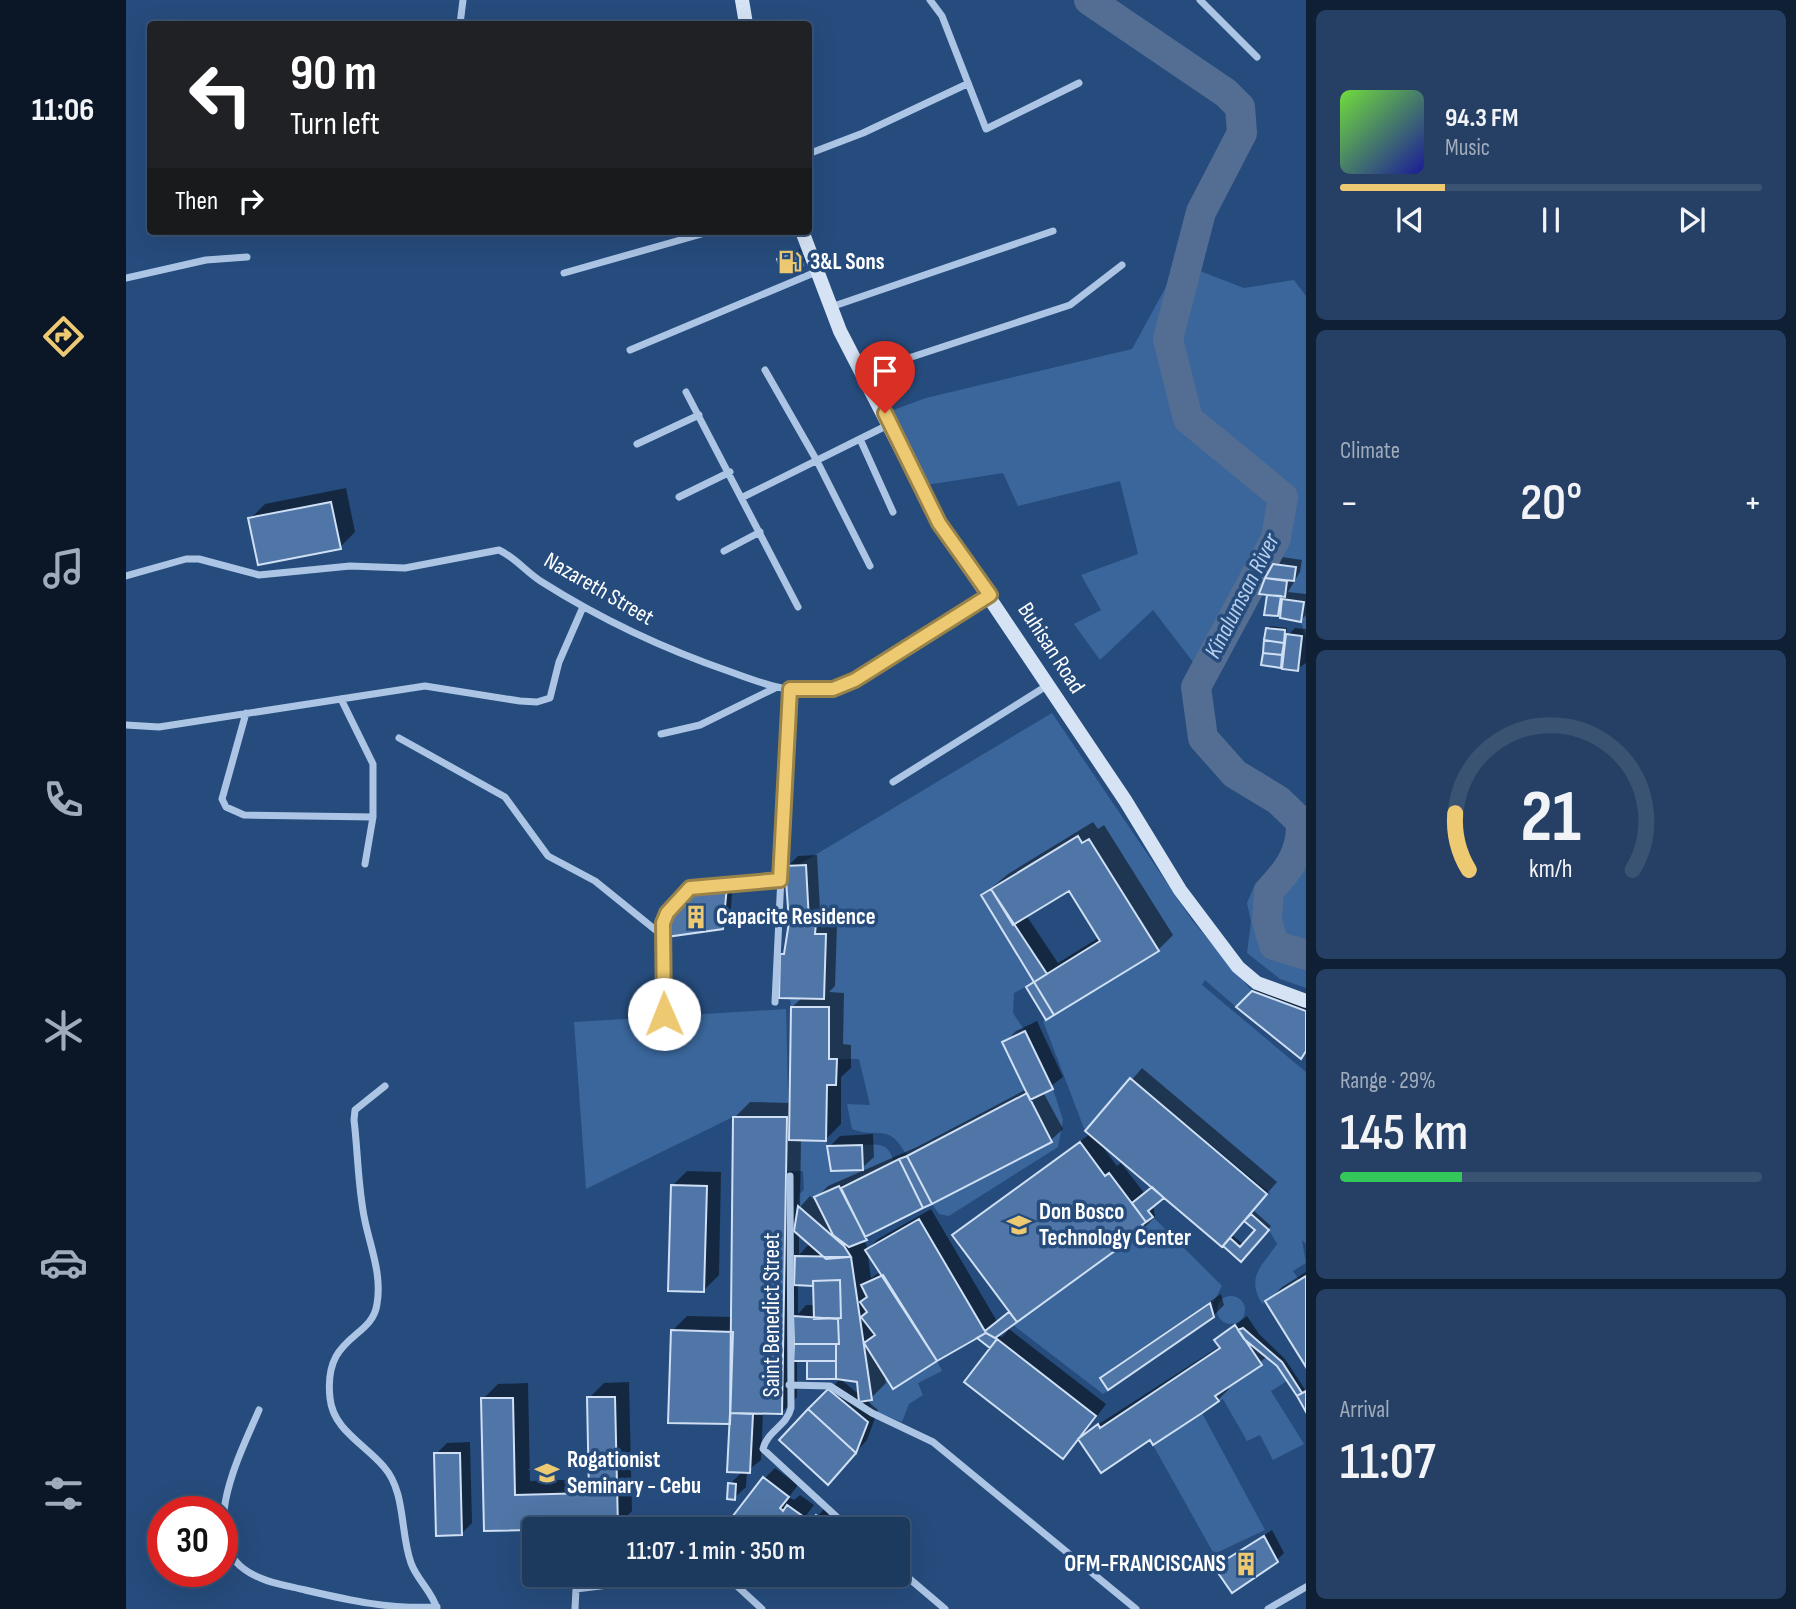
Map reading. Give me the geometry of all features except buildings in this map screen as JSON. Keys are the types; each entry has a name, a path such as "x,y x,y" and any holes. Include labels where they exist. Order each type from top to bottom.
{"street":[{"path":"460,21 463,0"},
{"path":"742,0 746,21"},
{"path":"930,0 942,16 986,129 1079,83"},
{"path":"1200,0 1257,57"},
{"path":"812,152 863,133 967,84"},
{"path":"831,307 1053,231"},
{"path":"564,273 698,235"},
{"name":"Buhisan Road","path":"803,235 831,307 939,523 990,595 1180,890 1238,967 1257,983 1306,1002"},
{"path":"126,278 206,260 247,257"},
{"path":"863,373 1070,305 1122,265"},
{"path":"630,350 816,272"},
{"path":"765,370 817,461 870,566"},
{"path":"686,392 798,607"},
{"path":"637,444 699,415"},
{"path":"743,497 890,424"},
{"path":"860,439 893,512"},
{"path":"679,497 730,472"},
{"path":"724,551 760,532"},
{"name":"Nazareth Street","path":"126,576 186,559 199,559 258,575 350,566 405,568 499,550 513,557 538,580 583,607 677,654 775,688 790,689 833,689 855,680 990,595"},
{"path":"126,725 159,727 425,686 520,701 544,701 550,698 559,662 583,607"},
{"path":"893,782 1048,685"},
{"path":"661,734 700,725 775,688"},
{"path":"775,1002 790,689"},
{"path":"341,699 373,764 373,817 365,864"},
{"path":"246,713 222,799 226,807 244,815 373,817"},
{"path":"399,738 505,797 548,856 595,881 663,936"},
{"path":"664,1014 663,923 667,913 690,888 780,880"},
{"path":"258,1410 230,1478 223,1517 229,1550 237,1564 256,1576 275,1583 366,1605 437,1608 429,1589 412,1565 395,1485 385,1468 335,1419 330,1398 330,1371 335,1353 374,1317 377,1304 376,1258 365,1219 355,1110 385,1086"},
{"name":"Saint Benedict Street","path":"790,1175 789,1385 792,1408 788,1420 765,1441 763,1449 836,1517"},
{"path":"789,1385 830,1386 872,1413 933,1442 1136,1609"},
{"path":"910,1579 946,1609"},
{"path":"575,1609 576,1590 599,1587"},
{"path":"738,1587 762,1609"},
{"path":"1268,1609 1306,1587"},
{"path":"1282,1601 1287,1609"}],"shaded area":[{"path":"1179,263 1244,288 1294,280 1306,296 1306,638 1301,622 1304,602 1285,599 1287,581 1294,581 1296,567 1274,564 1268,573 1264,571 1265,557 1203,675 1153,610 1100,660 1074,624 1101,610 1081,575 1138,554 1120,481 1018,506 1003,473 920,486 885,413 926,398 1132,349"},
{"path":"1052,713 1192,920 1252,991 1236,1007 1205,980 1202,985 1306,1072 1306,1244 1302,1240 1306,1263 1293,1271 1299,1280 1262,1304 1257,1294 1255,1279 1277,1244 1269,1230 1251,1214 1267,1194 1271,1194 1131,1078 1085,1131 1043,1021 1158,951 1089,839 1082,843 1077,836 980,894 1034,982 1014,993 1013,1013 1025,1031 1003,1042 1027,1093 907,1156 889,1135 852,1129 847,1104 870,1105 859,1059 829,1059 829,1007 791,1007 790,998 824,999 826,935 815,934 816,924 810,923 806,865 800,864"},
{"path":"1306,836 1306,988 1280,979 1247,953 1251,922 1247,903 1255,884"},
{"path":"786,1009 789,1140 826,1141 831,1171 863,1169 862,1145 883,1146 889,1151 894,1162 815,1197 833,1236 798,1206 799,1194 804,1190 803,1171 786,1171 786,1117 733,1117 586,1189 574,1022"},
{"path":"1053,1089 1063,1120 1058,1147 949,1216 939,1214 932,1204 1052,1142 1030,1100"},
{"path":"1153,1217 1222,1286 1213,1303 1214,1317 1103,1394 1013,1325 1144,1229 1142,1225"},
{"path":"1231,1296 1241,1300 1245,1310 1241,1320 1231,1324 1221,1320 1217,1310 1221,1300"},
{"path":"1244,1339 1277,1366 1287,1381 1271,1391 1304,1444 1273,1460 1260,1435 1247,1441 1223,1399 1219,1401 1215,1396"},
{"path":"864,1343 893,1389 937,1361 942,1371 918,1383 923,1395 909,1404 902,1422 871,1410"},
{"path":"1202,1413 1265,1530 1214,1554 1153,1445"}],"waterway":[{"name":"Kinalumsan River","path":"1089,0 1226,93 1240,107 1242,133 1201,212 1168,339 1188,419 1283,497 1276,538 1196,687 1203,738 1235,774 1278,800 1301,822 1301,833 1293,860 1269,891 1267,921 1274,945 1306,955"}],"place":[{"name":"3&L Sons","path":"790,262"},
{"name":"Capacite Residence","path":"696,917"},
{"name":"Don Bosco Technology Center","path":"1019,1225"},
{"name":"Rogationist Seminary - Cebu","path":"547,1473"},
{"name":"OFM-FRANCISCANS","path":"1246,1564"}],"route":[{"path":"664,1014 663,923 667,913 690,888 780,880 790,689 833,689 855,680 990,595 939,523 885,413"}]}
